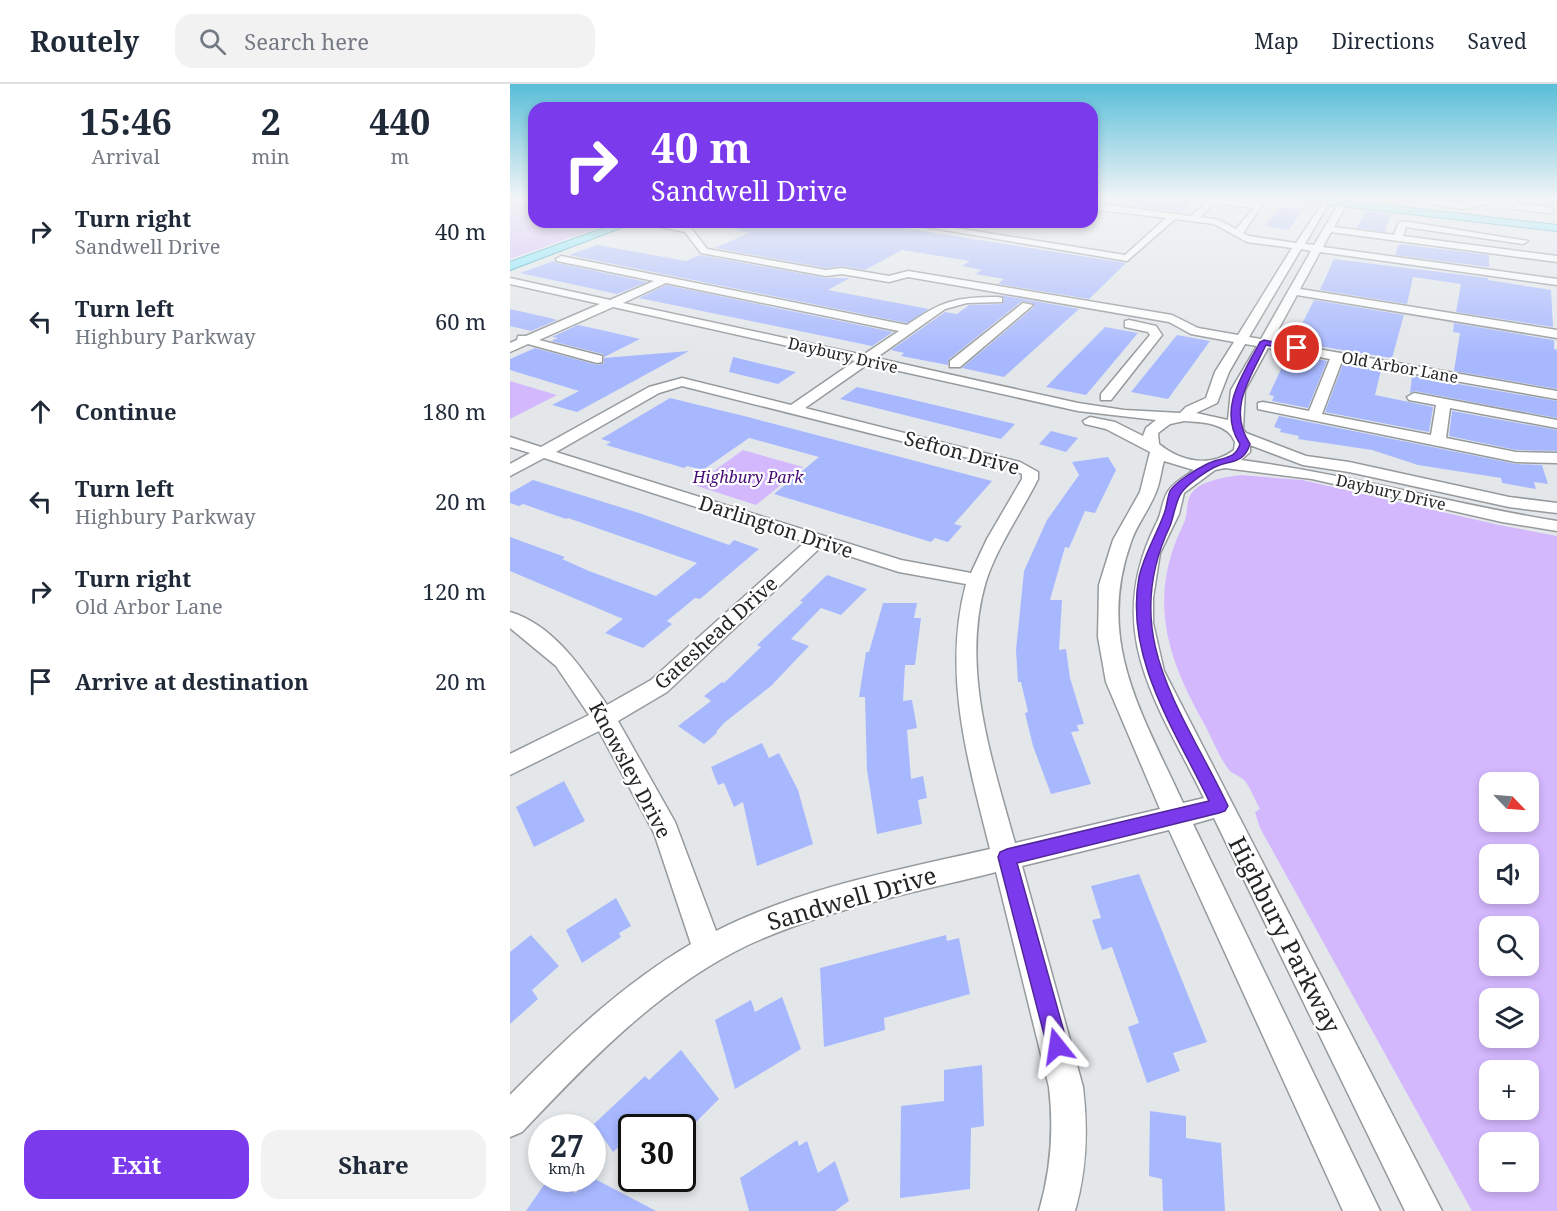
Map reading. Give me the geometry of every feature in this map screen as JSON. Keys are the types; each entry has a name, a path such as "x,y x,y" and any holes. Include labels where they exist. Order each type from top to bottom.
{"main road":[{"path":"510,266 552,251"}],"street":[{"name":"Old Arbor Lane","path":"704,251 826,273 842,271 889,279 908,274 1172,319 1195,331 1557,395"},
{"path":"1081,251 1127,258 1135,251"},
{"path":"1296,251 1219,380 1214,397 1181,417 1157,425 1151,430 1155,449 1148,492 1116,556 1109,585 1108,637 1117,682 1176,816 1362,1211"},
{"path":"1239,433 1238,390 1317,251"},
{"path":"1326,251 1380,254 1557,282"},
{"path":"1370,251 1380,254"},
{"path":"1380,254 1383,251"},
{"path":"1496,251 1532,252 1557,259"},
{"path":"561,259 908,329"},
{"path":"510,348 665,280"},
{"name":"Daybury Drive","path":"510,281 1096,411 1218,421 1295,458 1349,467 1509,502 1557,508"},
{"name":"Daybury Drive","path":"510,291 1058,416 1103,423 1187,464 1218,464 1312,474 1502,517 1557,526"},
{"path":"1294,291 1557,334"},
{"path":"795,409 941,306 959,301 984,299 1145,327 1155,332 1155,337 1106,397"},
{"path":"955,364 1027,305"},
{"path":"510,336 597,359"},
{"path":"1314,417 1337,356"},
{"name":"Sefton Drive","path":"543,453 654,390 676,382 693,384 795,409 1014,465 1030,472 1030,479 1000,530 977,580 967,638 968,687 975,742 1063,1069 1069,1100 1070,1133 1067,1165 1057,1211"},
{"path":"1414,397 1557,424"},
{"path":"1438,442 1444,402"},
{"path":"1263,406 1516,458 1557,458"},
{"name":"Highbury Parkway","path":"1239,433 1245,444 1242,452 1179,487 1173,496 1170,514 1157,539 1148,566 1143,598 1143,623 1153,671 1424,1211"},
{"name":"Darlington Drive","path":"510,442 913,570 977,580"},
{"path":"510,471 543,453"},
{"name":"Gateshead Drive","path":"510,765 604,718 659,686 818,540"},
{"name":"Knowsley Drive","path":"510,619 528,630 564,660 604,718 666,830 708,951"},
{"name":"Sandwell Drive","path":"510,1120 582,1048 627,1009 708,951 755,927 796,911 1219,806"}],"green space":[{"path":"510,251 534,251 510,259"},
{"path":"510,381 557,395 510,419"},
{"name":"Highbury Park","path":"743,450 803,467 756,505 694,485"},
{"path":"1241,475 1302,480 1557,536 1557,1211 1472,1211 1260,828 1255,812 1260,809 1249,787 1243,779 1230,771 1223,761 1192,702 1172,653 1166,628 1164,604 1166,578 1172,552 1185,522 1188,501 1192,492 1204,484"}],"building":[{"path":"581,251 628,251 686,261 700,255 826,278 850,278 828,290 929,309 907,323 569,255"},
{"path":"729,251 901,251 865,270 842,266 826,268"},
{"path":"906,251 1047,251 1126,263 1089,299 998,284 1004,279 975,274 982,270 962,266 970,261"},
{"path":"1397,251 1453,251 1489,255 1489,267 1395,255"},
{"path":"1334,259 1488,278 1488,280 1551,290 1553,327 1456,312 1461,284 1413,277 1407,304 1320,290"},
{"path":"554,261 647,282 617,294 520,273"},
{"path":"666,285 893,332 872,346 639,298"},
{"path":"1000,295 1079,309 1004,377 962,368 1034,307 1033,303 1022,301 949,359 948,365 901,356 904,353 891,350 945,312 957,314 969,305 1002,304 1004,298"},
{"path":"1314,300 1404,315 1392,358 1293,342"},
{"path":"510,309 557,320 531,331 510,326"},
{"path":"1454,323 1554,340 1554,349 1557,350 1557,389 1454,371 1460,333 1453,332"},
{"path":"578,325 640,339 604,357 603,354 551,341 558,338 552,337"},
{"path":"1105,327 1138,333 1086,395 1046,387"},
{"path":"1177,335 1210,341 1168,399 1131,392"},
{"path":"535,348 597,365 604,363 604,358 689,351 577,412 552,405 579,391 510,370 510,359"},
{"path":"1288,354 1327,361 1308,408 1272,401 1274,396 1269,395"},
{"path":"733,357 796,372 778,384 729,372"},
{"path":"1343,364 1381,370 1375,395 1433,407 1429,432 1325,412"},
{"path":"1412,376 1557,401 1557,418 1414,391 1410,393"},
{"path":"857,387 1015,424 1001,439 840,399"},
{"path":"670,398 992,481 954,524 962,526 948,542 935,538 931,542 774,494 819,457 749,438 703,470 687,466 684,468 606,445 611,442 601,439"},
{"path":"1452,411 1557,430 1557,451 1516,450 1449,436"},
{"path":"1279,416 1516,464 1542,465 1548,484 1534,482 1536,489 1502,483 1501,478 1418,465 1372,450 1298,439 1299,436 1280,432 1281,429 1274,427"},
{"path":"1051,431 1078,438 1066,452 1039,444"},
{"path":"1108,457 1116,470 1095,513 1085,511 1069,548 1065,547 1050,600 1062,600 1059,650 1066,649 1070,678 1084,724 1077,725 1079,731 1071,732 1091,784 1051,794 1033,746 1021,682 1018,682 1016,650 1024,571 1047,520 1079,475 1072,462"},
{"path":"533,480 639,513 729,545 734,540 759,549 700,599 695,598 667,621 672,624 643,648 605,633 623,619 510,571 510,537 565,557 562,559 656,596 697,563 568,518 523,504 519,506 510,503 510,493"},
{"path":"827,575 867,589 841,615 821,608 791,639 809,646 771,686 724,723 717,733 704,744 678,726 711,701 704,696 722,682 724,683 761,647 757,645 803,602 800,601"},
{"path":"883,603 917,603 914,618 921,618 915,665 905,665 903,701 912,700 917,728 907,730 911,779 923,776 927,798 918,800 922,824 877,834 867,770 865,697 859,697 866,652 869,652"},
{"path":"762,743 769,758 779,753 798,790 813,844 757,866 743,802 734,807 724,783 718,785 711,767"},
{"path":"564,781 585,821 534,847 516,807"},
{"path":"1139,874 1207,1042 1173,1053 1180,1071 1147,1083 1128,1027 1139,1023 1112,947 1102,950 1092,920 1101,918 1091,886"},
{"path":"616,898 631,926 619,933 621,937 582,963 566,930"},
{"path":"531,935 559,966 532,990 538,999 510,1024 510,952"},
{"path":"946,935 947,941 959,938 970,994 884,1018 885,1030 824,1047 820,968"},
{"path":"782,997 801,1049 735,1089 715,1020 751,1000 755,1012"},
{"path":"681,1050 719,1099 696,1122 696,1114 618,1114 618,1148 613,1152 606,1142 605,1114 645,1076 649,1080"},
{"path":"982,1065 984,1126 971,1128 970,1189 900,1198 901,1106 944,1101 944,1070"},
{"path":"1150,1111 1186,1116 1186,1138 1221,1143 1225,1211 1163,1211 1162,1179 1149,1176"},
{"path":"797,1140 799,1146 807,1141 818,1173 835,1161 849,1201 835,1211 749,1211 740,1178"},
{"path":"606,1185 656,1211 526,1211 539,1192 606,1192"}],"route":[{"path":"1057,1046 1007,857 1219,806 1153,671 1143,623 1145,579 1151,553 1170,514 1173,496 1179,487 1202,474 1211,465 1225,463 1242,452 1245,444 1242,436 1235,430 1237,395 1264,342 1297,348"}]}
